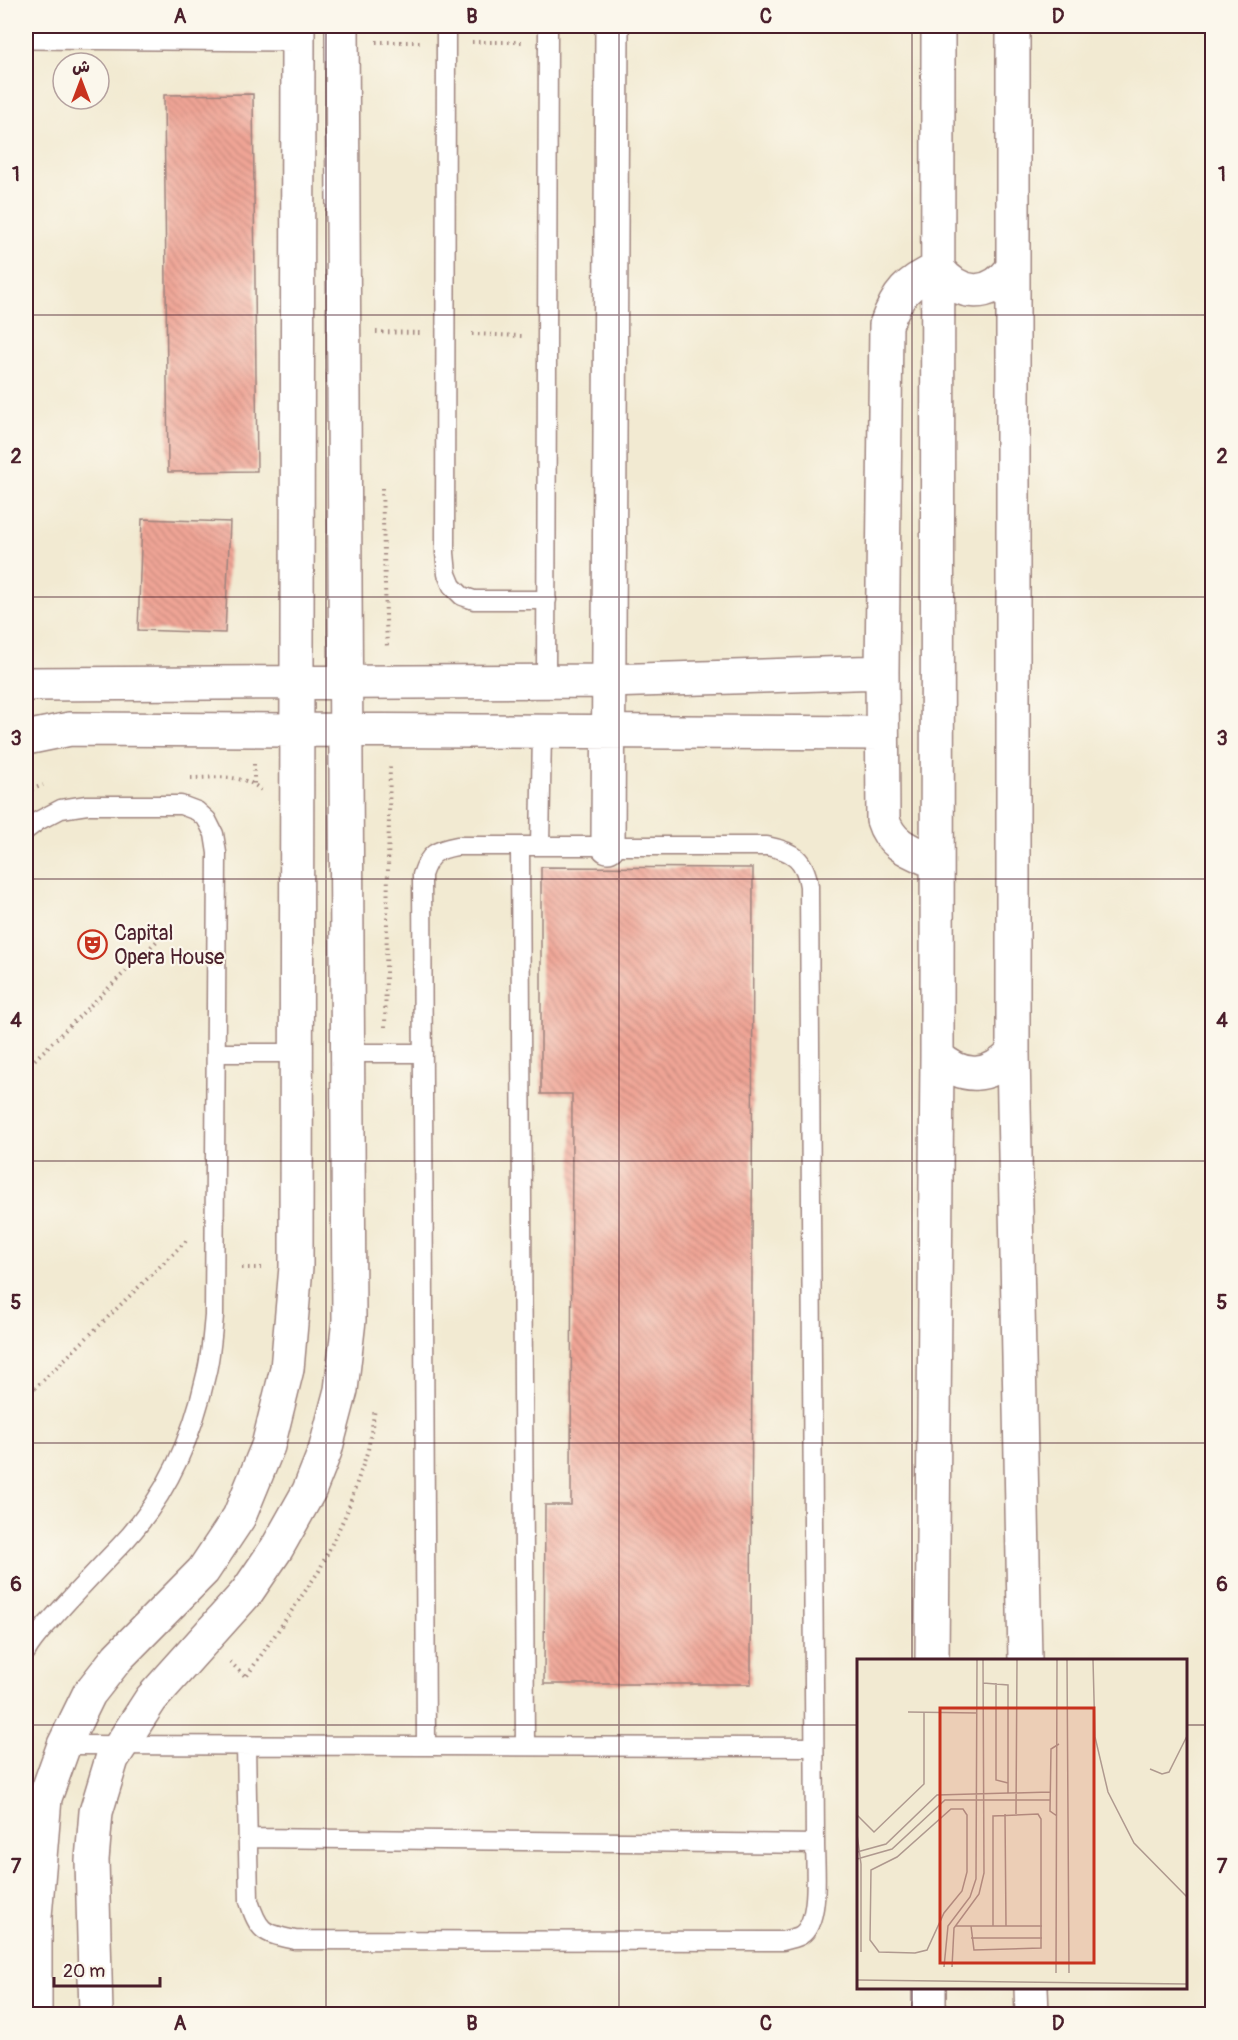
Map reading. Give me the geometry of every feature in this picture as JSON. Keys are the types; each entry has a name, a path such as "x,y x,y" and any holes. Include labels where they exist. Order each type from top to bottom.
{"street":[{"path":"96,2014 92,1860 96,1812 112,1759 151,1699 253,1583 277,1548 309,1491 325,1451 340,1390 349,1320 342,26"},
{"path":"608,846 612,26"},
{"path":"932,1659 937,1056 938,26"},
{"path":"1013,26 1013,1053 1025,1659"},
{"path":"26,32 298,30 295,1285 287,1369 268,1446 239,1517 203,1571 118,1657 89,1694 64,1745 45,1798 35,1916 35,2014"},
{"path":"938,269 946,279 968,291 981,291 994,286 1012,269"},
{"path":"937,863 900,846 888,834 885,827 882,672 886,325 892,306 904,289 919,277 938,269"},
{"path":"26,684 609,681 882,672"},
{"path":"26,738 70,729 882,734"},
{"path":"937,1056 948,1066 961,1072 976,1074 990,1071 1003,1064 1013,1053"},
{"path":"929,1989 929,2014"},
{"path":"1031,1989 1032,2014"}],"lane":[{"path":"446,26 445,553 447,574 452,586 462,596 474,600 547,600"},
{"path":"546,681 548,26"},
{"path":"540,846 542,732"},
{"path":"26,830 61,808 87,805 181,805 207,820 214,834 217,852 214,1316 207,1373 195,1416 176,1467 151,1510 71,1597 26,1652"},
{"path":"246,1746 249,1901 255,1922 270,1934 295,1940 783,1941 802,1935 811,1923 815,1898 815,1844 809,910 807,876 803,865 783,849 767,846 458,846 443,848 433,854 426,863 422,875 426,1746"},
{"path":"520,846 525,1746"},
{"path":"216,1053 296,1053"},
{"path":"348,1053 423,1053"},
{"path":"64,1745 814,1747"},
{"path":"248,1838 815,1844"}],"path":[{"path":"26,1068 160,938"},
{"path":"26,1397 186,1241"}],"building":[{"path":"253,94 257,471 168,472 164,95"},
{"path":"142,519 230,522 225,633 138,630"},
{"path":"541,867 753,868 751,1684 544,1684 545,1505 571,1505 572,1094 541,1094"}],"place":[{"name":"Capital Opera House","path":"93,945"}]}
